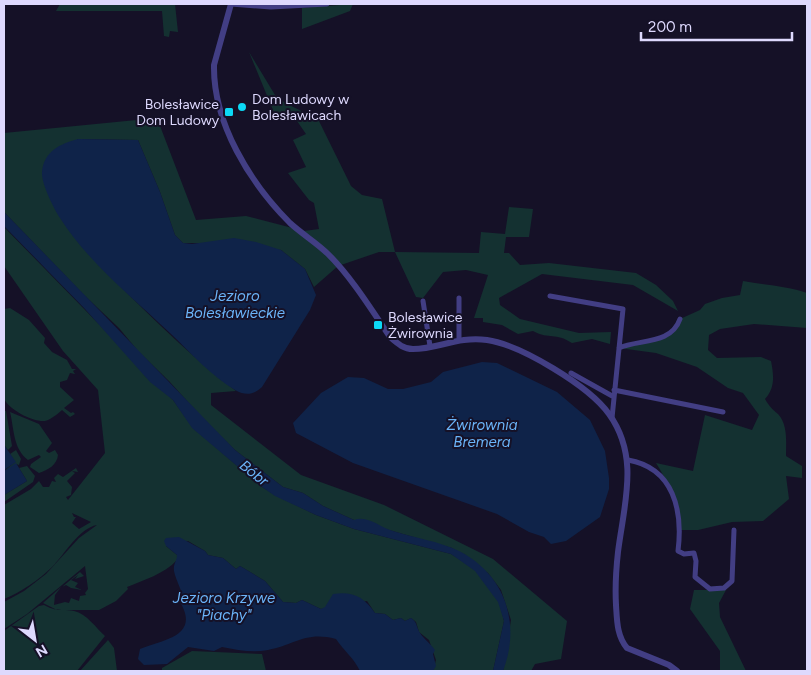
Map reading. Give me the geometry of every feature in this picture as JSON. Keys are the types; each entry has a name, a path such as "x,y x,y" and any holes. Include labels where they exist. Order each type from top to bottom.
{"street":[{"path":"326,4 271,7 231,4 214,65 214,78 224,121 240,155 270,201 297,230 328,254 400,346 412,349 459,340 489,340 514,349 578,384 600,403 612,418 628,460 628,499 616,576 618,630 627,648 669,665 677,671"},
{"path":"550,296 623,309 612,418"},
{"path":"459,298 459,340"},
{"path":"423,301 430,346"},
{"path":"619,348 636,342 658,340 674,329 680,319"},
{"path":"570,372 614,397"},
{"path":"614,390 723,412"},
{"path":"628,460 652,467 662,476 674,500 680,521 678,551 684,554 694,554 696,562 695,577 710,589 724,588 732,581 734,530"}],"green space":[{"path":"60,4 175,4 178,32 170,31 169,37 164,36 162,11 56,11"},
{"path":"353,4 350,11 302,29 302,8"},
{"path":"249,52 275,95 285,103 318,119 351,186 362,195 382,199 395,252 379,252 338,266 314,287 305,269 281,250 183,243 175,235 160,192 138,140 77,139 77,241 154,319 236,391 211,393 211,405 301,475 384,505 493,559 567,621 561,659 535,664 531,671 503,671 511,620 501,590 488,573 452,548 354,520 323,506 303,493 283,487 235,450 207,423 169,381 138,351 119,328 84,295 4,212 4,133 157,118 196,220 246,216 304,231 319,229 314,203 309,200 288,173 306,167 293,140 306,134 297,121 275,115"},
{"path":"509,207 533,209 529,237 506,237 504,253 509,253 520,265 549,263 636,273 656,285 673,301 678,311 633,285 542,274 499,298 500,305 520,319 579,333 611,332 610,344 592,339 572,343 561,338 533,331 518,334 502,325 483,322 483,318 474,318 488,275 466,270 443,272 423,298 416,297 395,252 479,253 481,232 505,234"},
{"path":"4,227 173,400 193,428 262,487 316,515 354,529 451,554 476,570 499,602 504,621 493,671 433,671 436,660 429,640 419,632 416,622 411,618 405,621 401,618 393,620 385,614 375,613 367,601 321,609 302,600 296,603 283,602 265,581 240,566 236,569 223,558 208,555 205,551 188,541 166,546 177,555 177,560 172,565 160,573 127,587 128,589 116,601 99,610 57,610 43,603 61,587 55,595 54,605 65,602 69,603 71,598 79,601 80,596 86,595 85,593 88,589 85,566 27,614 4,629 4,602 24,591 46,574 79,538 97,525 90,527 78,536 52,567 41,576 23,589 4,599 4,505 31,489 39,481 43,487 49,487 52,481 56,482 54,478 58,474 63,477 76,468 78,472 72,471 75,473 67,481 72,487 71,495 66,497 68,500 105,453 98,390 63,351 4,266","holes":["72,513 91,522 79,529 72,523 76,517"]},
{"path":"743,281 807,293 807,328 754,324 720,329 709,335 708,350 717,358 761,357 771,361 773,382 771,391 765,399 781,418 786,434 786,456 802,466 802,478 786,476 789,499 763,521 732,522 698,530 680,530 672,495 656,463 693,471 705,415 752,430 759,415 743,393 728,388 697,367 656,353 619,348 664,337 680,319 700,310 705,304 722,298 740,295"},
{"path":"10,308 29,320 45,338 44,343 52,352 67,360 72,369 76,369 73,371 75,374 70,373 67,380 60,382 60,387 74,400 64,408 75,414 70,417 62,410 45,421 34,420 16,411 4,399 4,309"},
{"path":"4,411 6,411 12,446 8,450 4,445"},
{"path":"10,412 39,424 52,443 46,451 49,453 55,450 58,455 56,462 51,467 39,473 30,467 31,464 41,457 39,455 28,460 19,450"},
{"path":"16,450 21,459 19,465 16,464 4,471 15,462 10,454"},
{"path":"27,466 35,476 33,482 4,502 4,495 27,481 19,468"},
{"path":"80,572 84,576 75,579 78,575 71,580 78,583 75,587 82,590 66,585 62,587"},
{"path":"694,590 726,590 719,603 720,617 746,671 720,671 720,651 690,609"},
{"path":"44,605 53,609 70,610 79,613 87,618 105,636 77,671 4,671 4,631 39,606"},
{"path":"108,640 114,648 117,671 80,671"},
{"path":"192,651 262,654 266,671 162,671 162,668"}],"water":[{"name":"Jezioro Bolesławieckie","path":"78,139 138,140 160,192 175,235 183,243 192,244 234,238 256,242 281,250 305,269 316,295 310,310 259,390 249,394 243,393 235,390 218,378 111,278 71,234 51,202 42,172 46,159 54,150 65,143"},
{"name":"Bóbr","path":"4,212 235,450 283,487 303,493 323,506 354,520 369,520 393,531 443,545 459,551 475,561 488,573 498,587 505,602 510,636 503,671 493,671 504,621 498,602 475,571 451,554 354,529 316,515 275,496 262,487 192,428 173,400 150,382 85,309 4,226"},
{"name":"Żwirownia Bremera","path":"482,362 497,363 557,392 590,420 605,451 609,489 600,517 566,541 551,544 544,537 529,532 497,514 353,463 296,433 293,423 321,393 348,377 364,378 388,389 403,389 431,382 443,372"},
{"path":"4,445 16,462 4,470"},
{"path":"16,463 27,481 4,495 4,471"},
{"name":"Jezioro Krzywe \"Piachy\"","path":"179,537 205,551 208,555 223,558 236,569 240,566 265,581 283,602 296,603 302,600 321,609 325,607 333,594 346,593 362,599 375,613 385,614 393,620 401,618 405,621 411,618 435,650 433,654 436,666 433,671 360,671 336,639 325,637 308,638 262,651 245,651 222,647 214,651 188,647 167,664 144,665 138,659 140,649 176,635 186,623 185,614 180,602 183,600 174,571 177,555 166,546 164,541 166,538"}],"place":[{"name":"Dom Ludowy w Bolesławicach","path":"242,107"},
{"name":"Bolesławice Dom Ludowy","path":"229,112"},
{"name":"Bolesławice Żwirownia","path":"378,325"}]}
